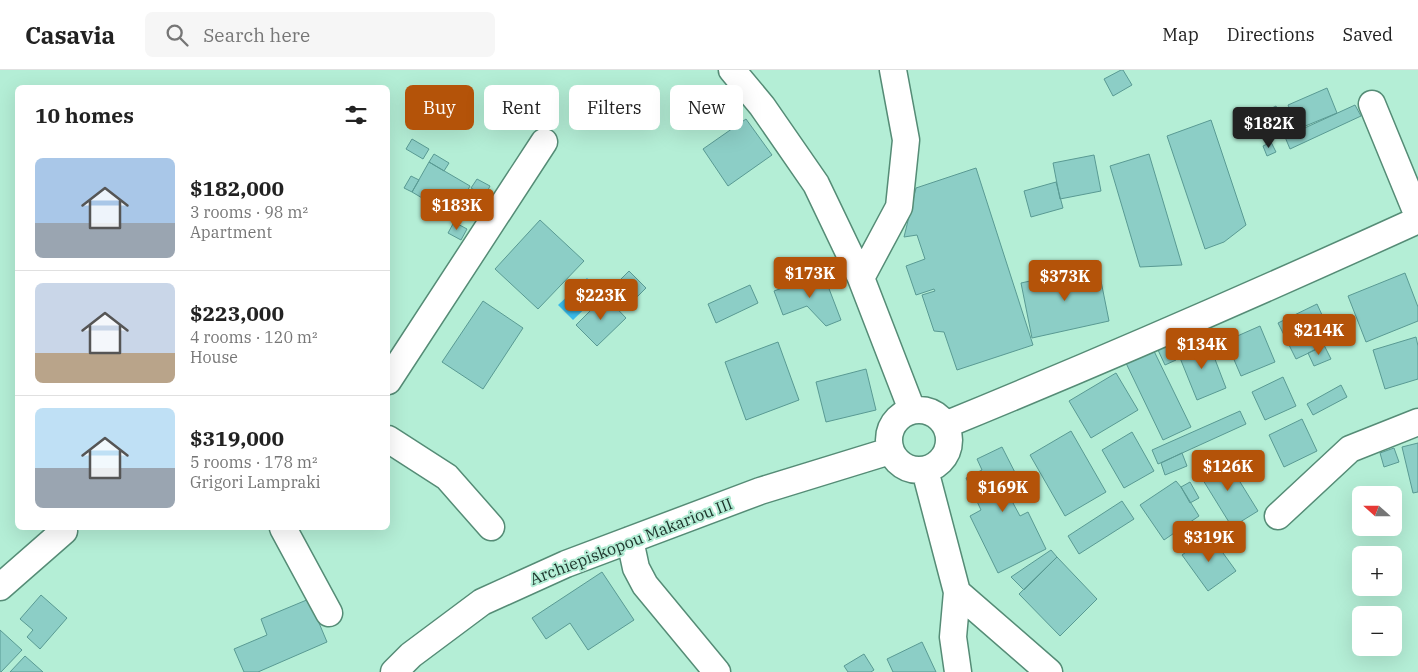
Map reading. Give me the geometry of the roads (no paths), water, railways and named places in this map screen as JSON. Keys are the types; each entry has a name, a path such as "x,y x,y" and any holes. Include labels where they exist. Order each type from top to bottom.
{"street":[{"path":"732,70 762,106 816,184 861,278 912,410"},
{"path":"861,278 899,207 906,140 893,70"},
{"path":"1372,104 1418,216"},
{"path":"390,378 544,142"},
{"path":"945,425 1035,388 1418,220"},
{"path":"912,410 928,411 941,419 949,434 949,444 941,461 925,470 908,469 900,464 890,451 888,442 892,425 904,413 912,410"},
{"path":"1278,516 1350,449 1418,422"},
{"path":"390,440 448,477 491,527"},
{"name":"Archiepiskopou Makariou III","path":"394,672 411,655 482,602 566,564 760,491 890,451"},
{"path":"925,470 957,592 952,637 958,672"},
{"path":"0,587 64,530"},
{"path":"284,530 329,613"},
{"path":"630,540 636,568 645,585 717,672"},
{"path":"957,592 1049,672"}],"water":[{"path":"587,278 601,293 573,320 558,305"}]}
